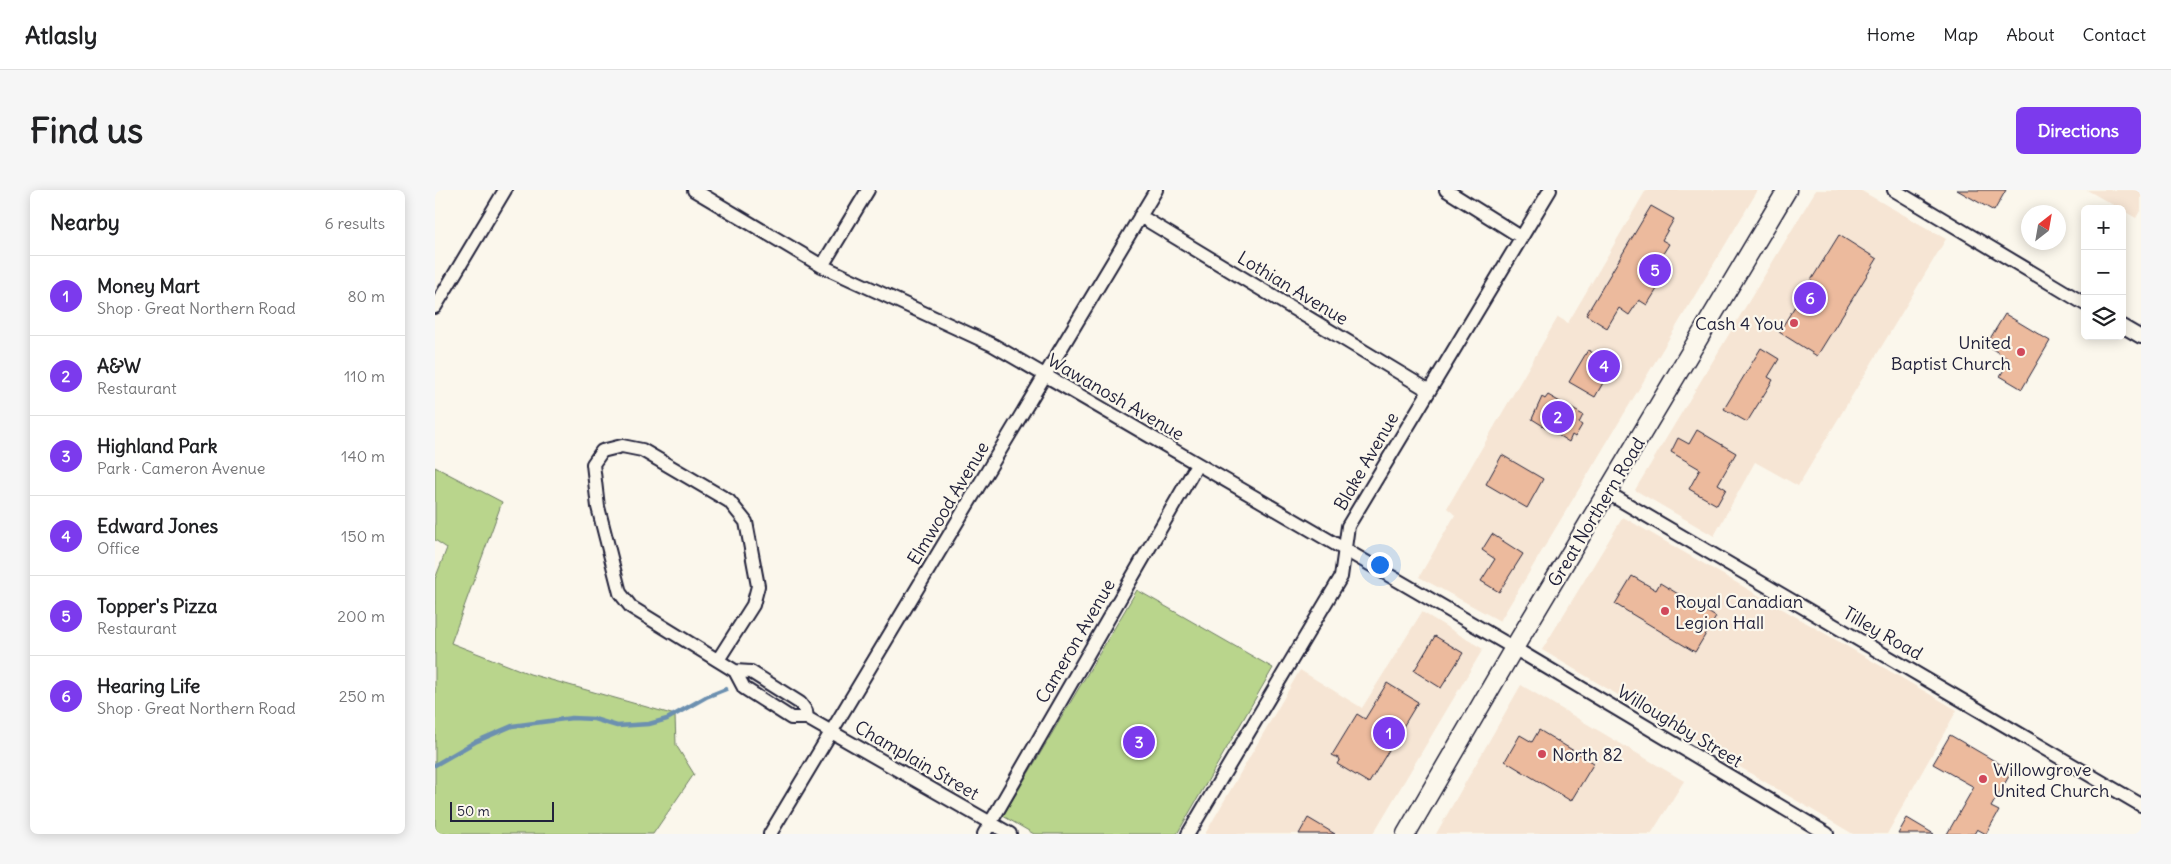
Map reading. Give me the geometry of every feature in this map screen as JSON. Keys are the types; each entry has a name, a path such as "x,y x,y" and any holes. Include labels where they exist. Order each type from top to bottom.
{"main road":[{"name":"Great Northern Road","path":"1407,834 1514,648 1787,190"}],"street":[{"path":"435,307 505,190"},
{"name":"Wawanosh Avenue","path":"694,190 822,266 993,345 1514,648"},
{"path":"822,266 868,190"},
{"name":"Elmwood Avenue","path":"770,834 1155,190"},
{"path":"1446,190 1521,237"},
{"name":"Blake Avenue","path":"1188,834 1341,577 1348,526 1549,190"},
{"path":"1894,190 2081,302"},
{"name":"Lothian Avenue","path":"1140,216 1428,390"},
{"path":"2126,328 2141,337"},
{"name":"Champlain Street","path":"718,660 753,605 758,586 745,522 729,501 642,450 622,446 602,451 593,464 598,507 621,593 631,607 735,671 751,672 800,703 806,711 807,718 1009,834"},
{"name":"Cameron Avenue","path":"983,834 1197,465"},
{"name":"Tilley Road","path":"1608,492 2141,805"},
{"name":"Willoughby Street","path":"1514,648 1827,834"}],"shaded area":[{"path":"1646,190 1758,190 1500,621 1419,577 1455,515 1447,508 1558,317 1568,323"},
{"path":"1816,190 1860,190 1946,239 1798,486 1755,462 1714,536 1635,490"},
{"path":"2087,190 2141,190 2141,209 2136,218 2126,212 2126,205 2113,205"},
{"path":"1623,517 1957,710 1887,834 1853,834 1542,650"},
{"path":"1422,612 1483,649 1373,834 1205,834 1300,670 1362,708"},
{"path":"1521,685 1684,781 1651,834 1436,834"}],"green space":[{"path":"435,467 502,502 451,643 530,674 675,715 676,745 694,774 653,834 435,834 435,579 447,548 435,540"},
{"path":"1137,590 1273,668 1177,834 1034,834 1003,816"}],"building":[{"path":"1957,190 2006,190 1994,211"},
{"path":"1651,206 1674,219 1662,240 1669,244 1659,260 1671,267 1647,305 1639,300 1629,315 1619,308 1607,328 1586,315"},
{"path":"1839,235 1877,259 1817,356 1779,332"},
{"name":"United Baptist Church","path":"2005,314 2050,341 2022,389 2000,376 2010,360 1986,345"},
{"path":"1761,348 1779,359 1768,377 1773,380 1747,422 1724,409"},
{"path":"1588,350 1613,365 1595,397 1569,382"},
{"path":"1548,395 1583,415 1579,423 1582,425 1575,437 1572,435 1569,442 1532,419 1542,397 1545,399"},
{"path":"1697,430 1736,453 1718,484 1726,489 1717,505 1689,489 1700,469 1671,452 1678,438 1689,444"},
{"path":"1502,455 1543,479 1527,508 1486,484"},
{"path":"1492,534 1523,554 1499,592 1481,581 1495,559 1482,550"},
{"name":"Royal Canadian Legion Hall","path":"1632,576 1656,590 1660,583 1716,617 1695,652 1615,604"},
{"path":"1435,636 1463,653 1441,688 1414,671"},
{"path":"1387,683 1418,702 1369,783 1337,764 1340,759 1332,755 1357,714 1365,719"},
{"path":"1539,730 1594,763 1571,801 1505,761 1520,735 1532,742"},
{"name":"Willowgrove United Church","path":"1950,735 2012,771 1991,807 1999,811 1986,834 1977,829 1974,834 1947,834 1974,787 1933,764"},
{"path":"1308,818 1335,834 1299,834"},
{"path":"1907,818 1934,834 1898,834"}],"waterway":[{"path":"435,765 475,742 512,726 572,718 594,719 617,726 649,724 667,719 706,697 726,689"}],"place":[{"name":"Topper's Pizza","path":"1655,270"},
{"name":"Hearing Life","path":"1810,298"},
{"name":"Cash 4 You","path":"1794,323"},
{"name":"United Baptist Church","path":"2021,352"},
{"name":"Edward Jones","path":"1604,366"},
{"name":"A&W","path":"1558,417"},
{"name":"Royal Canadian Legion Hall","path":"1665,611"},
{"name":"Money Mart","path":"1389,733"},
{"name":"Highland Park","path":"1139,742"},
{"name":"North 82","path":"1542,754"},
{"name":"Willowgrove United Church","path":"1983,779"}]}
